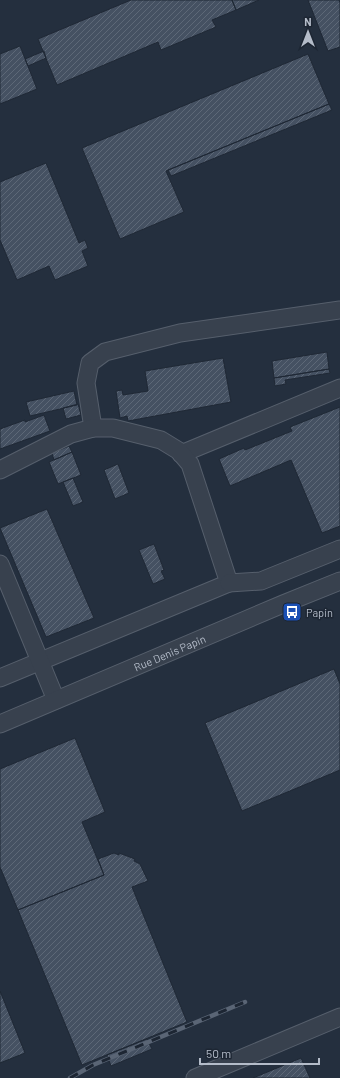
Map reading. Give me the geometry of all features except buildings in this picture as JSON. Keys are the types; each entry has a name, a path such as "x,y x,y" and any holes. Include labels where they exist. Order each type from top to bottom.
{"street":[{"path":"93,428 86,383 90,363 105,352 180,333 340,310"},
{"path":"181,454 340,388"},
{"path":"0,470 72,434 93,428 113,428 161,440 179,451 190,464 229,582"},
{"path":"0,678 229,582 260,581 340,549"},
{"path":"0,564 56,700"},
{"name":"Rue Denis Papin","path":"0,724 340,581"},
{"path":"195,1078 340,1018"}],"railway":[{"path":"70,1078 93,1065 245,1002"}],"place":[{"name":"Papin","path":"292,612"}]}
